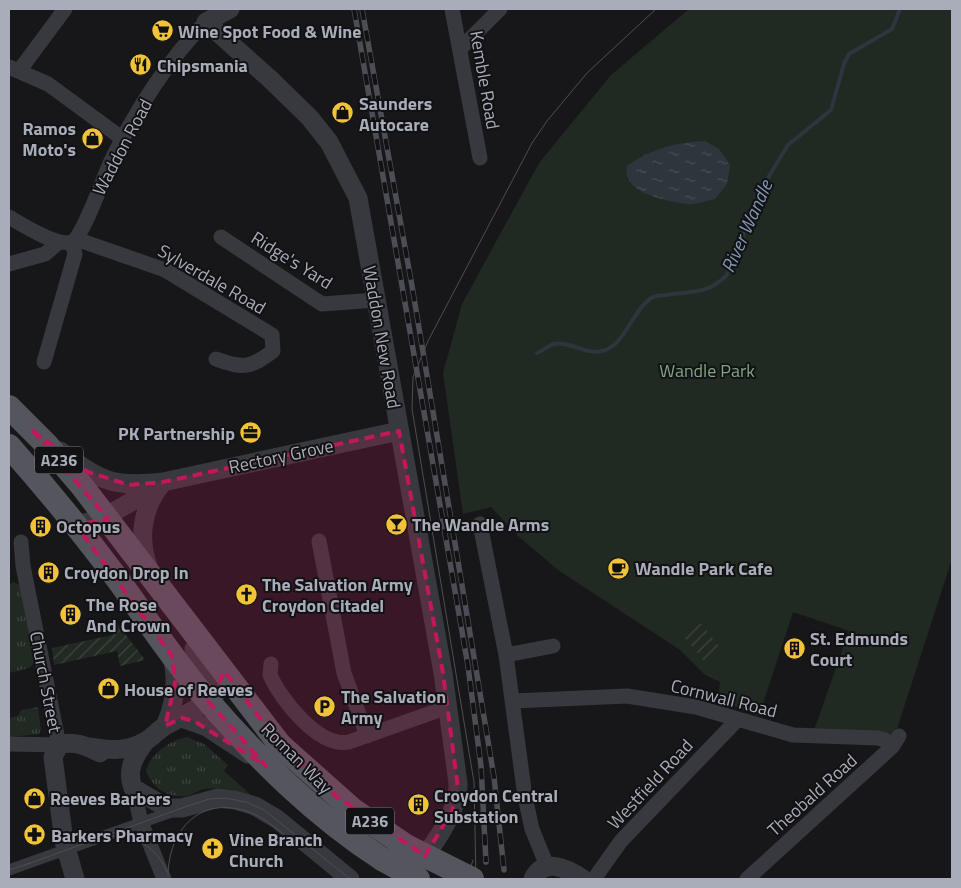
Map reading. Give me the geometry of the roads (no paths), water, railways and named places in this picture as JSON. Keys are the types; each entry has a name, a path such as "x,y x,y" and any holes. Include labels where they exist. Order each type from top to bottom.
{"main road":[{"name":"Roman Way","path":"9,407 33,431 106,517 280,745 353,810 406,846 472,879"},
{"name":"Roman Way","path":"9,446 76,525 172,656 208,701 273,772 318,812 362,845 418,879"}],"street":[{"path":"65,9 14,69 48,84 122,139"},
{"name":"Waddon Road","path":"69,241 122,139 156,85 208,15 230,9"},
{"name":"Kemble Road","path":"452,9 480,158"},
{"path":"460,49 500,9"},
{"name":"Waddon New Road","path":"208,15 310,118 330,142 358,198 448,707 458,783 457,800 436,838 406,879"},
{"name":"Sylverdale Road","path":"9,217 69,241 165,270 272,335 273,350 250,366 239,367 216,359"},
{"name":"Ridge's Yard","path":"221,237 322,304 376,300"},
{"path":"9,264 45,254 69,241 75,254 44,362"},
{"name":"Rectory Grove","path":"33,431 88,472 103,480 129,485 163,482 399,431"},
{"path":"150,574 142,544 144,525 152,499 163,482"},
{"name":"Rectory Grove","path":"76,525 106,517 163,482"},
{"path":"480,524 506,655 525,797 532,829 548,866"},
{"name":"Church Street","path":"21,542 23,566 59,745 55,751 53,765 66,850 75,879"},
{"path":"319,542 344,673 366,736"},
{"path":"164,879 141,822 131,782 135,756 145,742 165,726 182,718 215,695 217,685 189,640 166,594"},
{"path":"506,655 553,646"},
{"path":"165,726 172,708 175,684 172,656"},
{"path":"271,664 270,675 273,681 313,731 326,739 341,744 448,707"},
{"name":"Cornwall Road","path":"513,701 627,696 696,706 793,735 878,738 896,741"},
{"path":"182,718 206,726 273,772"},
{"name":"Westfield Road","path":"594,879 621,841 738,719"},
{"name":"Theobald Road","path":"747,879 896,741"},
{"path":"9,744 59,745 73,742 91,747 119,750 145,742"},
{"path":"91,747 113,760 131,782 161,806 182,808"},
{"path":"9,870 141,822 218,798 236,800 255,806 277,819 350,879"},
{"path":"532,879 539,870 548,866 563,869 584,879"}],"water":[{"path":"705,141 719,149 730,165 727,184 715,199 690,204 657,198 638,189 631,183 627,175 627,166 654,151 684,143"}],"waterway":[{"name":"River Wandle","path":"537,353 554,344 567,344 596,352 610,348 617,343 638,311 651,298 705,289 726,276 769,176 788,145 831,110 844,64 849,54 892,29 900,9"}],"tram line":[{"path":"476,879 474,782 412,409 413,377 428,341 532,143 547,121 587,73 656,9"},
{"path":"25,865 182,808 209,799 225,798 246,802 264,810 350,879"},
{"path":"168,875 174,843 181,830 190,820 202,812 216,808 231,808 249,812 272,825 293,842"},
{"path":"111,836 129,838 145,845 158,857 167,872"},
{"path":"467,879 473,860"},
{"path":"9,870 30,863"}],"railway":[{"path":"354,9 468,666 481,766 486,862"},
{"path":"362,9 412,286 494,777 504,870"}],"place":[{"name":"Wine Spot Food & Wine","path":"162,31"},
{"name":"Chipsmania","path":"141,65"},
{"name":"Saunders Autocare","path":"343,113"},
{"name":"Ramos Moto's","path":"92,138"},
{"name":"PK Partnership","path":"251,433"},
{"name":"The Wandle Arms","path":"396,524"},
{"name":"Octopus","path":"40,526"},
{"name":"Wandle Park Cafe","path":"619,568"},
{"name":"Croydon Drop In","path":"48,572"},
{"name":"The Salvation Army Croydon Citadel","path":"246,594"},
{"name":"The Rose And Crown","path":"70,614"},
{"name":"St. Edmunds Court","path":"794,648"},
{"name":"House of Reeves","path":"108,689"},
{"name":"The Salvation Army","path":"325,706"},
{"name":"Reeves Barbers","path":"34,798"},
{"name":"Croydon Central Substation","path":"418,805"},
{"name":"Barkers Pharmacy","path":"35,835"},
{"name":"Vine Branch Church","path":"213,849"}],"park label":[{"name":"Wandle Park","path":"707,370"}]}
